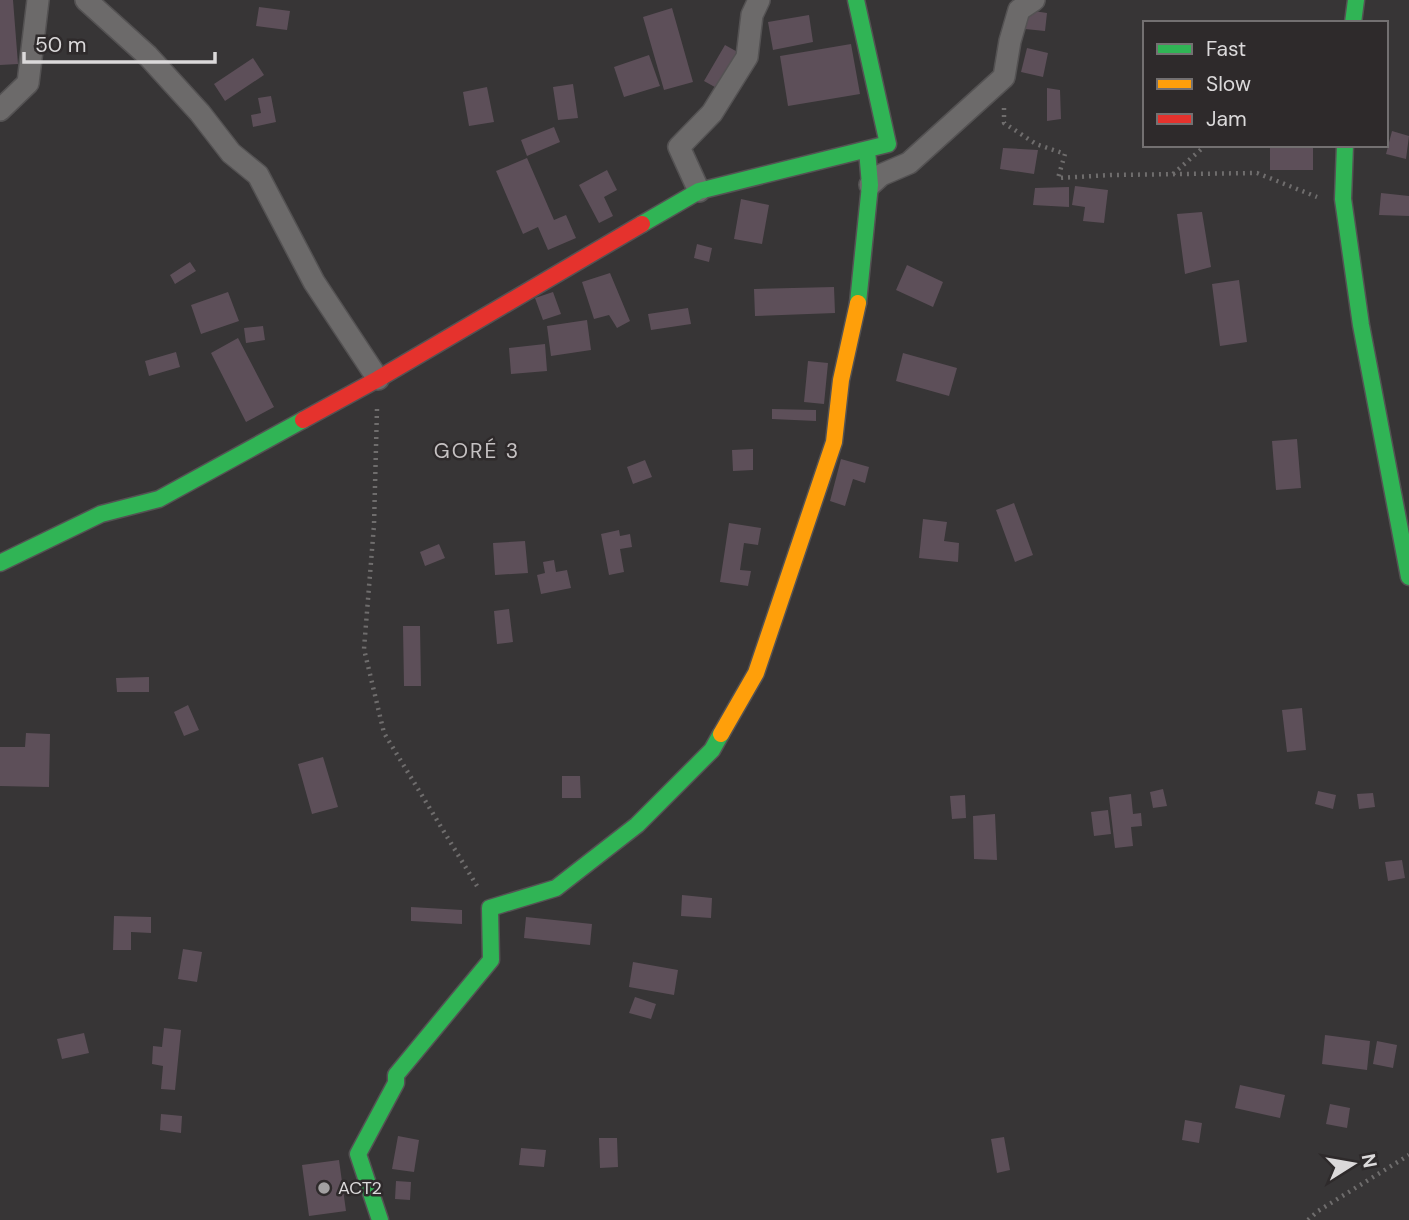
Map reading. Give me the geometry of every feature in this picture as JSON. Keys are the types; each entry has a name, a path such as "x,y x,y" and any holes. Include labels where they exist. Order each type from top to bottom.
{"street":[{"path":"0,110 28,83 38,0"},
{"path":"86,0 148,56 200,113 231,153 258,175 314,282 378,379"},
{"path":"699,191 679,147 712,113 747,57 752,15 759,0"},
{"path":"0,563 102,514 159,499 378,379 699,191 888,144 856,0"},
{"path":"870,185 881,175 909,163 1004,76 1019,10 1034,0"},
{"path":"1353,21 1356,0"},
{"path":"1345,147 1344,207 1361,325 1409,577"},
{"path":"380,1220 358,1154 396,1083 396,1075 491,960 490,908 556,888 638,825 712,750 756,673 834,442 841,380 857,309 870,185 867,150"}],"path":[{"path":"1004,76 1004,124 1036,144 1065,154 1058,178 1257,173 1344,207"},
{"path":"1173,174 1204,147"},
{"path":"378,379 374,525 364,649 384,733 490,908"},
{"path":"1308,1220 1318,1211 1409,1155"}],"building":[{"path":"0,0 13,0 18,64 0,65"},
{"path":"259,7 290,11 287,30 256,26"},
{"path":"672,8 693,82 664,90 643,17"},
{"path":"1027,10 1047,13 1045,31 1025,29"},
{"path":"809,15 813,42 773,50 768,22"},
{"path":"851,44 860,94 788,106 780,56"},
{"path":"725,45 743,55 722,91 704,81"},
{"path":"1027,48 1048,53 1043,77 1021,72"},
{"path":"649,55 660,86 624,97 614,67"},
{"path":"253,58 264,75 225,101 214,84"},
{"path":"573,84 578,118 558,120 553,87"},
{"path":"487,87 494,122 469,126 463,92"},
{"path":"1047,88 1060,90 1061,119 1047,121"},
{"path":"271,96 276,122 253,127 251,115 261,113 258,98"},
{"path":"554,127 560,142 527,156 521,140"},
{"path":"1392,131 1409,136 1406,159 1386,154"},
{"path":"1270,147 1313,147 1313,170 1270,170"},
{"path":"1003,148 1038,150 1034,174 1000,169"},
{"path":"527,158 554,220 566,215 576,238 548,250 538,227 523,234 496,171"},
{"path":"607,170 617,190 604,197 613,216 599,223 579,185"},
{"path":"1075,186 1108,190 1104,223 1083,221 1085,207 1072,205"},
{"path":"1069,187 1069,207 1033,205 1035,188"},
{"path":"1381,193 1409,196 1409,216 1379,215"},
{"path":"741,199 769,205 762,244 734,239"},
{"path":"1202,212 1211,267 1185,274 1177,214"},
{"path":"697,244 712,248 709,262 694,258"},
{"path":"190,262 196,271 175,284 170,275"},
{"path":"907,265 943,282 933,307 896,290"},
{"path":"610,273 630,321 617,328 609,315 594,319 582,282"},
{"path":"1239,280 1247,342 1220,346 1212,284"},
{"path":"834,287 835,313 755,316 754,289"},
{"path":"228,292 239,321 201,334 191,305"},
{"path":"553,292 561,314 543,320 535,298"},
{"path":"688,308 691,324 651,330 648,314"},
{"path":"587,320 591,350 551,356 547,326"},
{"path":"263,326 265,340 246,343 244,328"},
{"path":"238,338 274,407 246,422 211,353"},
{"path":"545,344 547,371 511,374 509,348"},
{"path":"176,352 180,367 149,376 145,361"},
{"path":"903,353 957,368 949,396 896,381"},
{"path":"808,361 828,363 824,404 804,402"},
{"path":"772,409 816,410 816,421 772,419"},
{"path":"1297,439 1301,488 1276,490 1272,441"},
{"path":"753,449 753,470 733,471 732,450"},
{"path":"841,459 869,467 865,483 853,479 845,506 830,501"},
{"path":"645,460 652,477 633,484 627,467"},
{"path":"1014,503 1033,555 1015,562 996,510"},
{"path":"923,519 947,522 944,541 959,543 958,562 919,558"},
{"path":"729,523 761,528 758,545 744,543 740,570 751,571 748,586 720,582"},
{"path":"619,530 620,536 630,534 632,547 620,549 624,572 609,575 601,534"},
{"path":"525,541 528,573 495,575 493,543"},
{"path":"439,544 445,558 425,566 420,552"},
{"path":"554,560 556,572 567,570 571,588 541,594 537,575 545,573 543,562"},
{"path":"509,609 513,642 497,644 494,611"},
{"path":"403,626 420,626 421,686 404,686"},
{"path":"149,677 149,692 117,692 116,678"},
{"path":"188,705 199,730 184,736 174,712"},
{"path":"1302,708 1306,750 1287,752 1282,710"},
{"path":"26,733 50,734 49,787 0,786 0,747 25,747"},
{"path":"323,757 338,807 312,814 298,764"},
{"path":"562,776 580,776 581,798 562,798"},
{"path":"1163,789 1167,806 1153,808 1150,792"},
{"path":"1318,791 1336,795 1333,809 1315,804"},
{"path":"1373,793 1375,807 1359,809 1357,794"},
{"path":"1131,794 1133,814 1141,813 1142,826 1131,827 1133,846 1115,848 1109,797"},
{"path":"965,795 966,818 952,819 950,796"},
{"path":"1108,810 1111,834 1094,836 1091,812"},
{"path":"995,814 997,860 974,859 973,816"},
{"path":"1402,860 1405,878 1388,881 1385,862"},
{"path":"682,895 712,898 711,918 681,916"},
{"path":"411,907 462,910 462,924 411,921"},
{"path":"114,916 151,917 151,933 131,932 131,950 113,950"},
{"path":"526,917 592,924 590,945 524,938"},
{"path":"183,949 202,952 197,982 178,979"},
{"path":"633,962 678,970 674,995 629,987"},
{"path":"635,997 656,1004 651,1019 629,1013"},
{"path":"164,1028 181,1030 175,1090 161,1089 163,1066 152,1064 153,1046 162,1047"},
{"path":"84,1033 89,1053 62,1059 57,1039"},
{"path":"1325,1035 1370,1041 1367,1070 1322,1064"},
{"path":"1377,1041 1397,1045 1393,1068 1373,1064"},
{"path":"1240,1085 1285,1095 1280,1118 1235,1108"},
{"path":"1330,1104 1350,1108 1347,1128 1326,1124"},
{"path":"161,1114 182,1116 181,1133 160,1130"},
{"path":"1185,1120 1202,1123 1199,1143 1182,1140"},
{"path":"398,1136 419,1140 414,1172 392,1169"},
{"path":"1004,1137 1010,1170 997,1173 991,1139"},
{"path":"599,1138 617,1138 618,1167 600,1168"},
{"path":"521,1148 546,1150 544,1167 519,1165"},
{"name":"ACT2","path":"339,1160 346,1211 309,1216 302,1165"},
{"path":"396,1181 411,1182 410,1200 395,1199"}],"traffic: fast":[{"path":"642,224 699,191 888,144 856,0"},
{"path":"1353,21 1356,0"},
{"path":"1345,147 1343,199 1361,325 1409,577"},
{"path":"858,303 870,185 867,150"},
{"path":"0,563 101,514 159,499 303,420"},
{"path":"380,1220 358,1154 396,1083 396,1075 491,960 490,908 556,888 637,825 712,750 721,734"}],"traffic: slow":[{"path":"721,734 756,673 834,442 841,380 858,303"}],"traffic: jam":[{"path":"303,420 642,224"}],"place":[{"name":"ACT2","path":"324,1188"}],"district":[{"name":"GORÉ 3","path":"477,451"}]}
